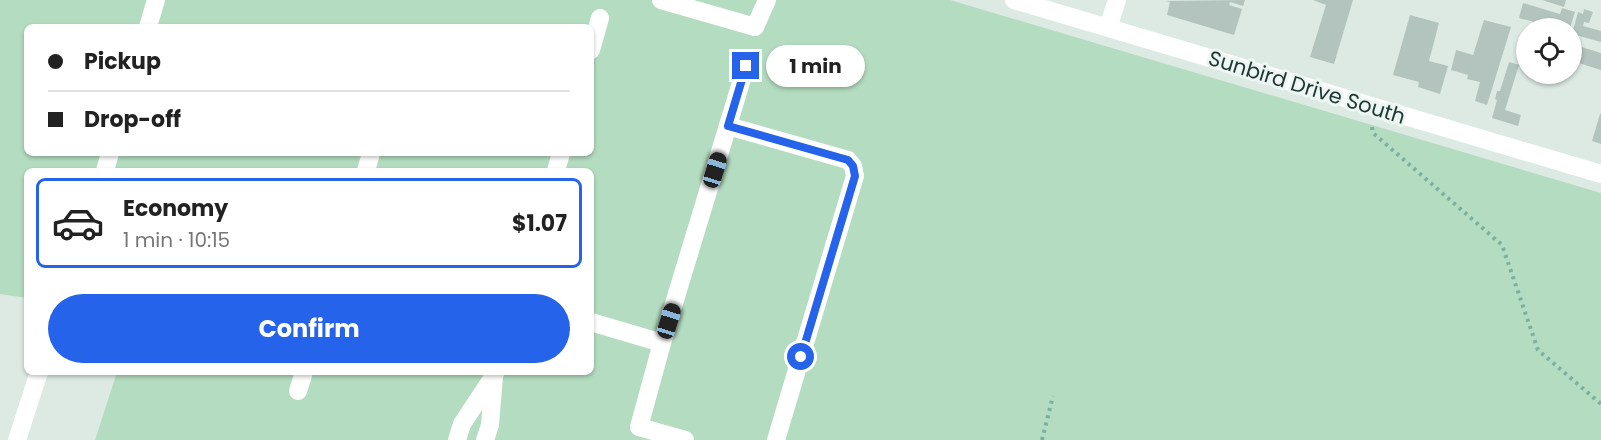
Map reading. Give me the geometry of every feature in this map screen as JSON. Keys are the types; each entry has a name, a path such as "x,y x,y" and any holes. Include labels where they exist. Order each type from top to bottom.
{"street":[{"path":"149,24 156,0"},
{"path":"661,0 755,27 767,0"},
{"name":"Sunbird Drive South","path":"1014,0 1601,174"},
{"path":"1108,28 1117,0"},
{"path":"594,39 600,18"},
{"path":"685,440 637,433 746,66"},
{"path":"728,126 848,160 853,166 855,176 776,440"},
{"path":"594,323 662,343"},
{"path":"17,440 38,375"},
{"path":"298,391 303,375"},
{"path":"457,440 462,424 491,375"},
{"path":"485,440 490,426 492,375"}],"path":[{"path":"1371,106 1373,134 1502,245 1538,350 1601,404"},
{"path":"1042,440 1053,396"}],"green space":[{"path":"0,0 950,0 1601,193 1601,440 95,440 116,375 594,375 594,168 24,168 24,298 0,294"}],"building":[{"path":"1245,0 1243,6 1230,2 1229,5 1242,9 1234,35 1167,15 1170,2 1165,1"},
{"path":"1313,0 1353,0 1334,64 1310,57 1326,5"},
{"path":"1542,0 1566,0 1564,7"},
{"path":"1523,3 1560,14 1562,8 1575,12 1573,18 1519,18"},
{"path":"1584,9 1593,12 1589,23 1584,22 1583,26 1601,31 1601,42 1582,37 1582,18 1576,18 1578,12 1583,14"},
{"path":"1410,15 1439,23 1429,61 1448,66 1440,94 1418,87 1419,82 1393,75"},
{"path":"1484,20 1511,27 1487,105 1475,101 1480,82 1467,79 1468,75 1451,70 1456,50 1473,55"},
{"path":"1582,47 1601,53 1601,70 1582,64"},
{"path":"1509,62 1516,64 1516,75 1505,110 1521,115 1518,126 1492,118 1497,91 1500,91"},
{"path":"1601,114 1601,144 1592,141"}],"route":[{"path":"746,66 728,126 848,160 853,166 855,176 801,357"}]}
